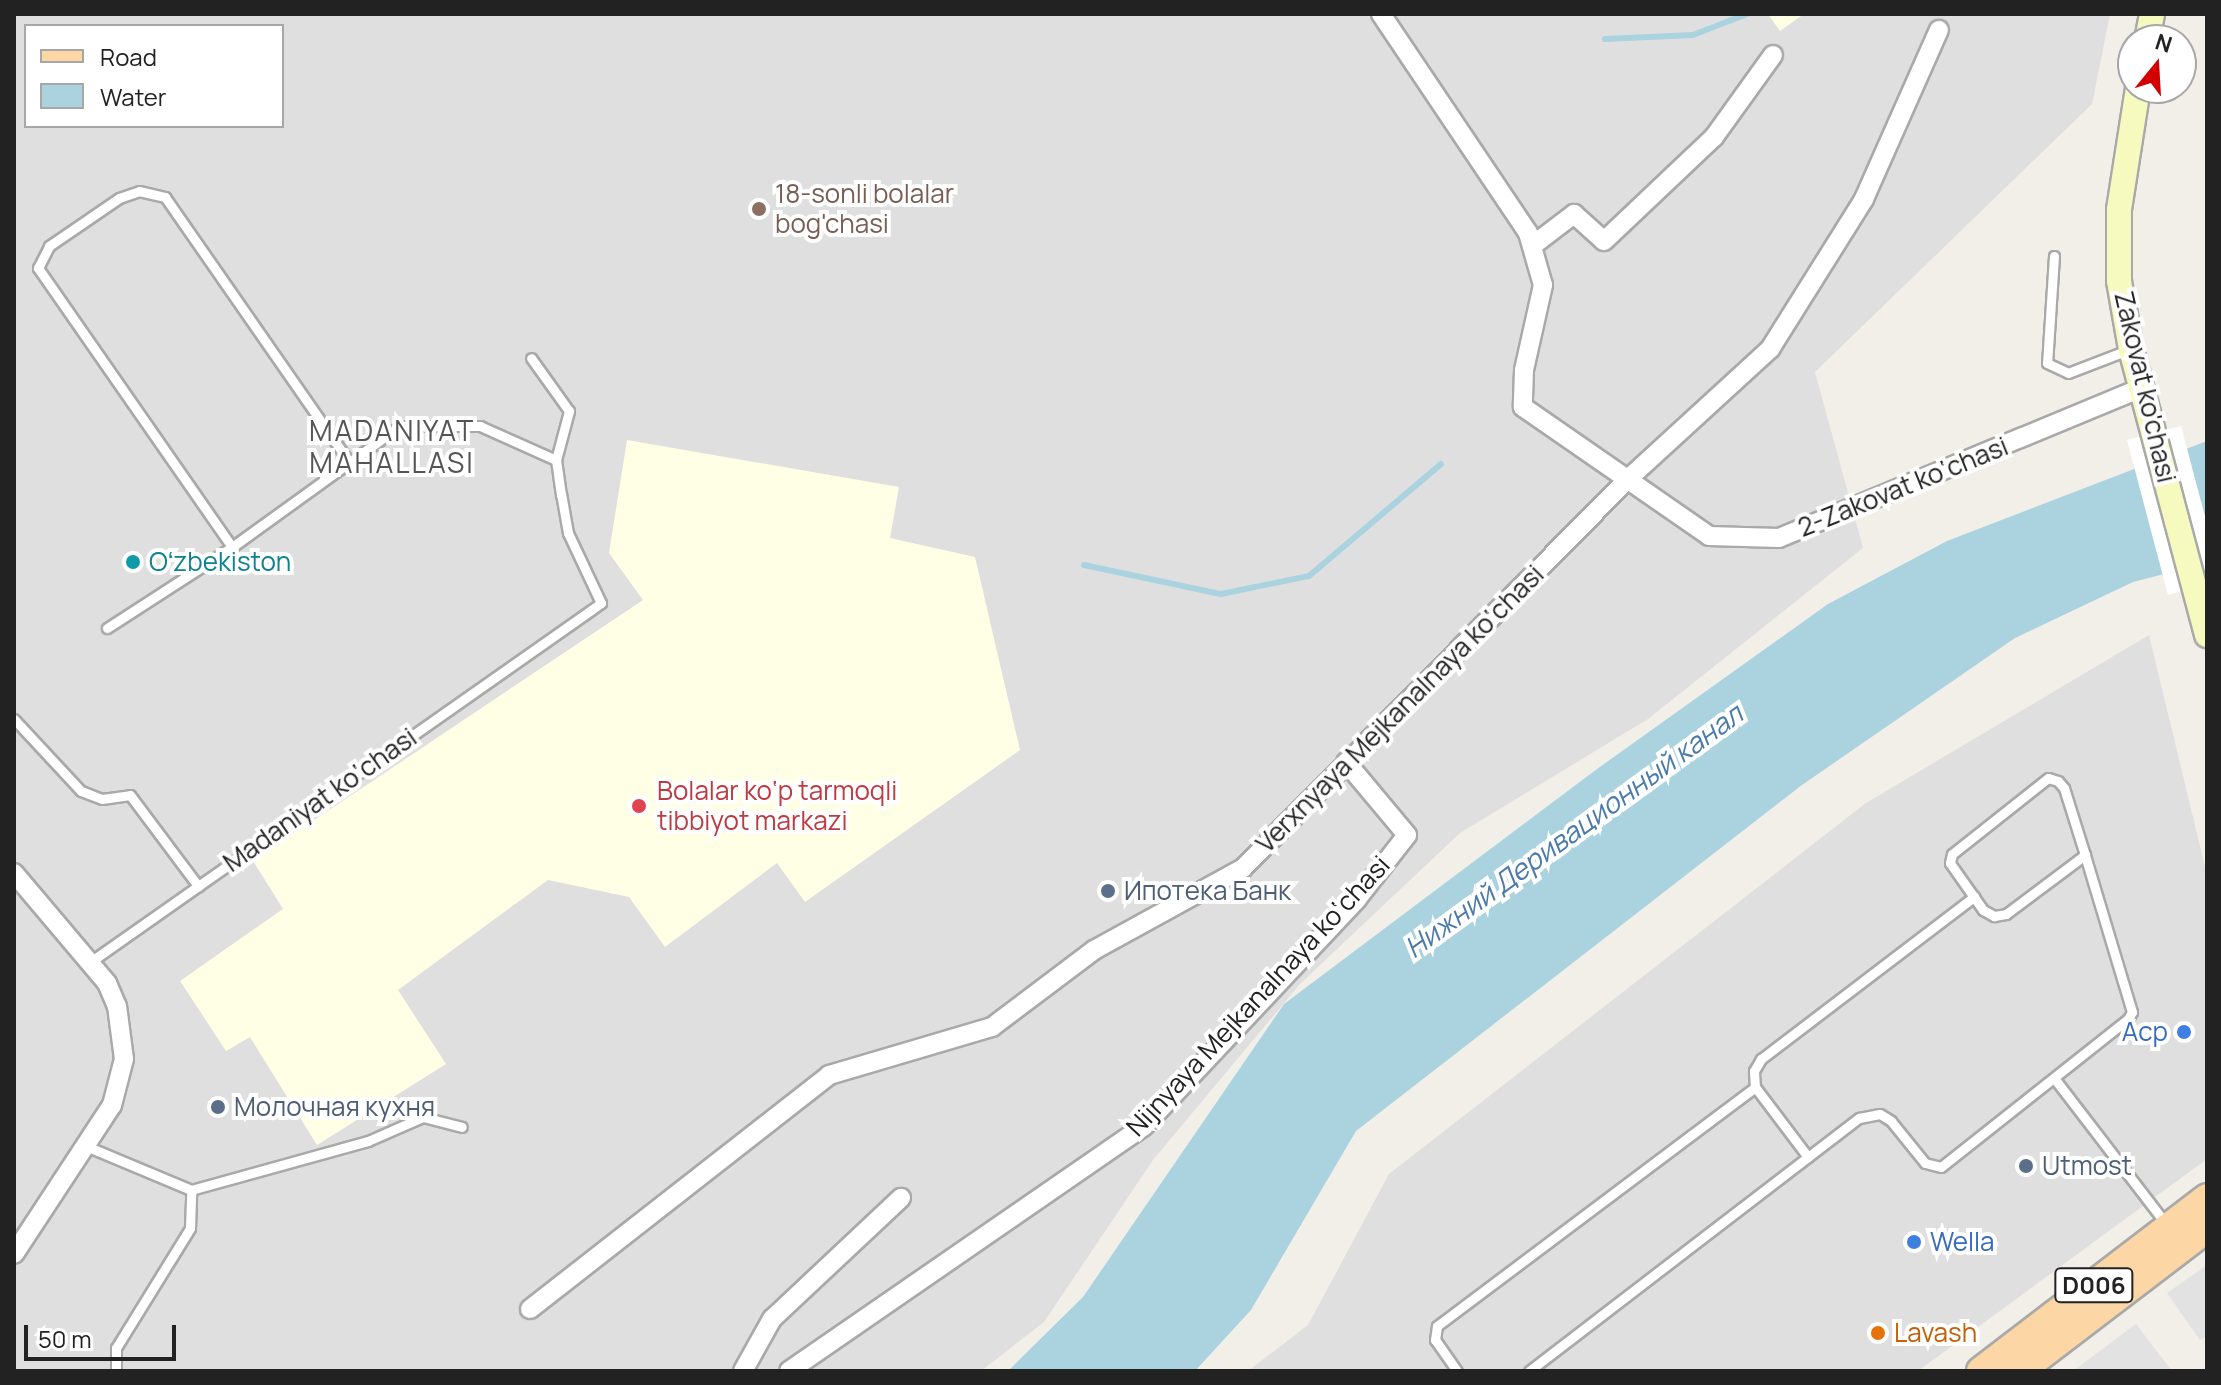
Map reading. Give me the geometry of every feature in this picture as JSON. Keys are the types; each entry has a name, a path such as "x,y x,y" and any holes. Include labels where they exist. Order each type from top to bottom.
{"main road":[{"name":"Zakovat ko'chasi","path":"2136,104 2118,246 2131,349 2207,635"},
{"name":"D006","path":"1981,1371 2207,1198"},
{"name":"D006","path":"2020,1371 2207,1228"}],"street":[{"name":"2-Zakovat ko‘chasi","path":"1381,14 1528,233 1543,285 1524,370 1523,407 1709,536 1779,538 2142,388"},
{"name":"Verxnyaya Mejkanalnaya ko‘chasi","path":"530,1309 829,1075 992,1027 1094,950 1243,868 1628,479 1770,349 1864,199 1939,30"},
{"path":"1532,246 1574,214 1604,241 1714,137 1773,55"},
{"name":"Nijnyaya Mejkanalnaya ko‘chasi","path":"789,1371 1144,1126 1357,899 1407,835 1346,762"},
{"path":"14,873 93,960 117,1006 124,1059 112,1105 14,1254"},
{"path":"743,1371 772,1319 901,1198"}],"lane":[{"path":"232,547 38,268 49,246 119,198 139,191 165,197 347,459"},
{"path":"2054,256 2047,363 2068,373 2131,349"},
{"name":"Madaniyat ko‘chasi","path":"93,960 601,603 568,533 556,460 569,411 531,358"},
{"path":"107,628 232,547 347,459 400,426 480,426 556,460"},
{"path":"14,719 81,791 102,799 130,795 198,886"},
{"path":"1529,1371 1859,1118 1880,1114 1891,1121 1925,1163 1941,1167 2132,1012 2085,855 2064,788 2048,778 1952,854 1950,863 1974,897 1994,916 2006,914 2085,855"},
{"path":"1808,1157 1755,1087 1754,1071 1761,1059 1974,897"},
{"path":"2054,1078 2169,1228"},
{"path":"1457,1371 1435,1340 1437,1326 1755,1087"},
{"path":"86,1146 191,1190 368,1141 423,1117 462,1127"},
{"path":"116,1371 116,1348 190,1228 191,1190"}],"shaded area":[{"path":"14,14 2110,14 2092,104 1815,372 1863,548 1648,719 1460,833 1300,984 1153,1160 1044,1322 981,1371 14,1371"},
{"path":"1768,14 1804,14 1780,31"},
{"name":"Bolalar ko‘p tarmoqli tibbiyot markazi","path":"627,440 899,487 890,538 975,557 1020,750 805,902 777,863 665,947 629,897 548,880 398,990 446,1064 317,1145 250,1037 226,1051 180,981 283,909 253,861 643,600 609,553"},
{"path":"2149,635 2207,875 2207,1159 1918,1371 1248,1371 1308,1325 1389,1174 1866,803"},
{"path":"2207,1265 2207,1336 2200,1340 2167,1293"},
{"path":"2136,1324 2172,1371 2073,1371"}],"water":[{"name":"Нижний Деривационный канал","path":"2207,441 2207,563 2133,582 2015,638 1802,785 1356,1131 1251,1310 1195,1371 1008,1371 1083,1297 1284,1004 1597,769 1828,604 1947,541"}],"pier":[{"path":"2181,426 2207,524 2207,584 2168,595 2127,440"}],"waterway":[{"path":"1605,39 1693,35 1747,14"},
{"path":"1084,565 1221,594 1309,576 1441,464"}],"place":[{"name":"18-sonli bolalar bog'chasi","path":"759,209"},
{"name":"Oʻzbekiston","path":"133,562"},
{"name":"Bolalar ko‘p tarmoqli tibbiyot markazi","path":"639,806"},
{"name":"Ипотека Банк","path":"1108,891"},
{"name":"Аср","path":"2184,1032"},
{"name":"Молочная кухня","path":"218,1107"},
{"name":"Utmost","path":"2026,1166"},
{"name":"Wella","path":"1914,1242"},
{"name":"Lavash","path":"1878,1333"}],"district":[{"name":"MADANIYAT MAHALLASI","path":"392,446"}]}
